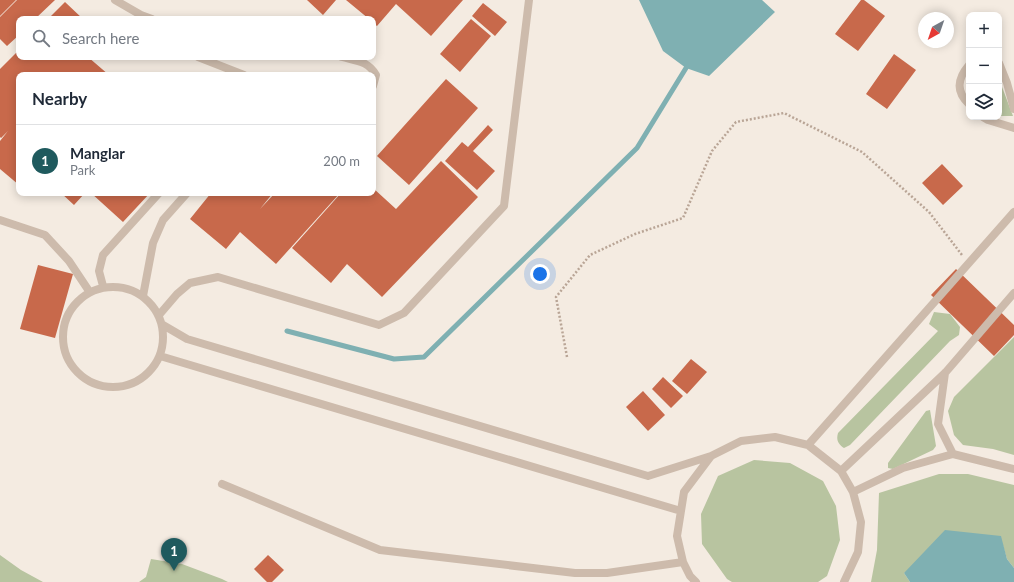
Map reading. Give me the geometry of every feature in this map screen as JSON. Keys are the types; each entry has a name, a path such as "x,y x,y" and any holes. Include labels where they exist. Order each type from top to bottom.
{"lane":[{"path":"115,0 144,16"},
{"path":"159,315 177,294 190,283 218,277 379,325 404,313 504,206 529,0"},
{"path":"206,60 236,72"},
{"path":"353,60 372,67 374,72"},
{"path":"966,69 962,74 959,83 960,92 966,101"},
{"path":"1002,70 1014,109"},
{"path":"988,120 1014,128"},
{"path":"103,286 99,271 103,255 157,196"},
{"path":"142,296 153,243 163,220 184,196"},
{"path":"808,446 1014,212"},
{"path":"0,220 44,235 69,261 89,291"},
{"path":"103,286 120,286 142,296 159,315 163,325 164,338 160,356 146,376 133,384 120,387 97,385 80,376 68,361 62,338 68,313 79,299 89,291 103,286"},
{"path":"841,471 945,373 1014,293"},
{"path":"163,325 187,340 648,476 712,456 741,441 775,437 808,446 841,471 853,492 861,522 858,552 844,582"},
{"path":"160,356 681,511"},
{"path":"945,373 938,424 953,454"},
{"path":"853,492 904,468 953,454 1014,469"},
{"path":"696,582 690,576 684,562 677,536 684,492 712,456"},
{"path":"222,484 380,550 575,573 607,574 684,562"}],"path":[{"path":"567,357 556,297 590,255 635,234 683,218 712,151 736,122 784,113 862,152 929,212 968,263"}],"green space":[{"path":"1002,87 1013,116 1002,116"},
{"path":"934,312 950,314 960,327 959,335 950,341 850,445 844,448 838,442 838,433 938,331 929,324"},
{"path":"1014,337 1014,455 993,449 963,445 954,435 948,411 954,397"},
{"path":"930,410 936,446 933,450 893,469 888,468 888,463 926,411"},
{"path":"754,460 790,463 823,481 836,506 840,540 827,576 818,582 732,582 727,579 702,544 701,514 718,476"},
{"path":"939,474 968,474 1014,485 1014,568 1007,559 1000,536 904,573 910,582 871,582 877,550 879,493"},
{"path":"0,555 21,570 43,582 0,582"},
{"path":"151,559 182,564 228,582 139,582 146,577"}],"water":[{"path":"639,0 762,0 775,12 709,76 686,68 663,51"},
{"path":"945,530 1001,536 1007,559 1014,568 1014,582 910,582 904,573"}],"building":[{"path":"0,0 16,0 0,16"},
{"path":"17,0 55,0 38,16 16,16 16,38 7,46 0,39 0,17"},
{"path":"307,0 336,0 323,15"},
{"path":"346,0 463,0 431,36 396,4 377,26 376,16 365,16"},
{"path":"861,0 864,0 885,16 858,51 835,34"},
{"path":"65,2 80,16 51,16"},
{"path":"483,3 507,22 495,36 472,16"},
{"path":"471,19 491,36 460,72 440,54"},
{"path":"16,53 16,60 92,60 106,72 16,72 16,182 0,169 0,141 8,131 1,138 0,137 0,69"},
{"path":"894,54 916,70 887,109 866,94"},
{"path":"446,79 478,108 409,185 377,156"},
{"path":"488,125 493,130 473,151 495,171 477,190 445,161 462,142 468,147"},
{"path":"441,161 478,197 382,297 347,264 331,283 292,248 338,196 376,196 376,191 396,209"},
{"path":"942,164 963,186 943,205 922,183"},
{"path":"64,196 82,196 74,205"},
{"path":"94,196 147,196 123,222"},
{"path":"209,196 271,196 260,209 272,196 337,196 276,264 240,232 226,249 190,219"},
{"path":"38,265 73,274 55,338 20,329"},
{"path":"956,269 1014,325 1014,335 994,356 931,295"},
{"path":"691,359 707,372 687,394 672,381"},
{"path":"663,377 683,396 671,408 652,389"},
{"path":"643,391 665,415 648,431 626,407"},
{"path":"268,555 284,570 272,582 267,582 254,569"}],"waterway":[{"path":"287,331 394,359 424,357 637,148 686,68"}],"place":[{"name":"Manglar","path":"174,571"}]}
